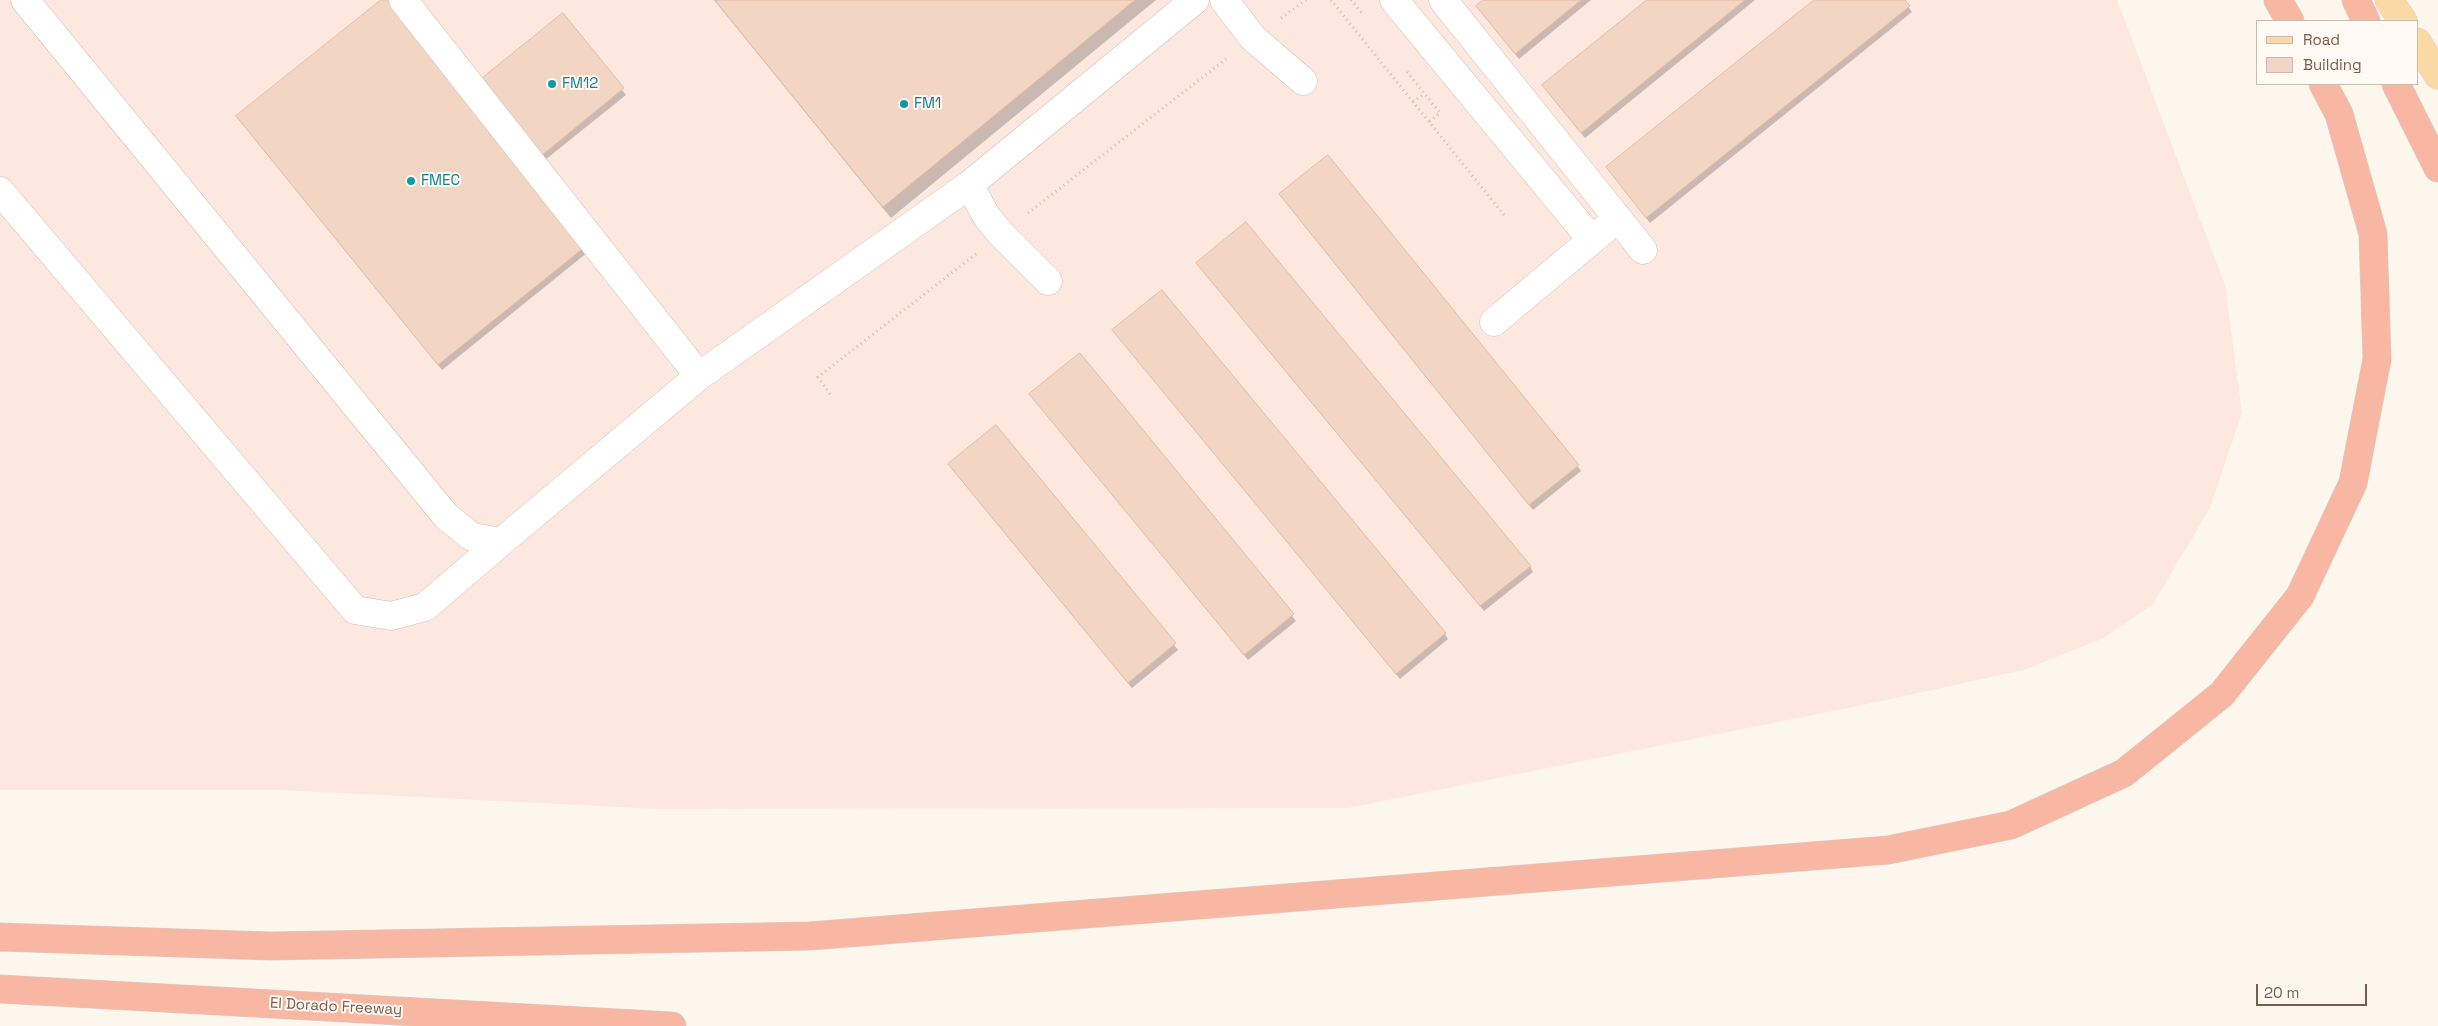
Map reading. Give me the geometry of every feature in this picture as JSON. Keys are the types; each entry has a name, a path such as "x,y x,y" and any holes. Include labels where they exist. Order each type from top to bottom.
{"highway":[{"path":"2278,0 2289,20"},
{"path":"2356,0 2366,20"},
{"path":"0,937 270,946 810,936 1888,850 2011,825 2124,773 2222,694 2300,596 2353,482 2377,359 2373,234 2339,114 2324,85"},
{"path":"2396,85 2438,168"},
{"name":"El Dorado Freeway","path":"0,989 672,1026"}],"main road":[{"path":"2389,0 2402,20"},
{"path":"2418,44 2438,75"}],"lane":[{"path":"25,0 446,516 472,537 500,542"},
{"path":"403,0 698,376"},
{"path":"0,192 355,610 391,616 425,607 698,376 968,185 1195,0"},
{"path":"1224,0 1253,38 1303,81"},
{"path":"1394,0 1592,240"},
{"path":"1443,0 1643,250"},
{"path":"968,185 987,216 1001,234 1048,281"},
{"path":"1494,322 1618,218"}],"path":[{"path":"1331,0 1504,215"},
{"path":"830,394 818,377 1253,38 1304,1"},
{"path":"1413,102 1424,94"},
{"path":"1429,122 1440,113"}],"shaded area":[{"path":"0,0 2117,0 2225,285 2242,413 2210,508 2153,604 2104,638 2024,670 1863,705 1348,808 658,809 279,790 0,790"}],"building":[{"name":"FMEC","path":"381,0 387,0 586,246 438,365 236,116"},
{"name":"FM1","path":"715,0 1135,0 883,207"},
{"path":"1483,0 1581,0 1515,54 1476,6"},
{"path":"1647,0 1745,0 1581,133 1542,85"},
{"path":"1814,0 1905,0 1910,6 1646,218 1606,167"},
{"name":"FM12","path":"563,13 624,88 541,156 480,80"},
{"path":"1328,155 1579,465 1529,505 1279,194"},
{"path":"1246,222 1531,566 1480,606 1196,263"},
{"path":"1162,290 1446,633 1396,674 1112,330"},
{"path":"1080,353 1294,614 1244,655 1029,394"},
{"path":"996,425 1176,643 1128,683 948,464"}],"place":[{"name":"FM12","path":"552,84"},
{"name":"FM1","path":"904,104"},
{"name":"FMEC","path":"411,181"}]}
